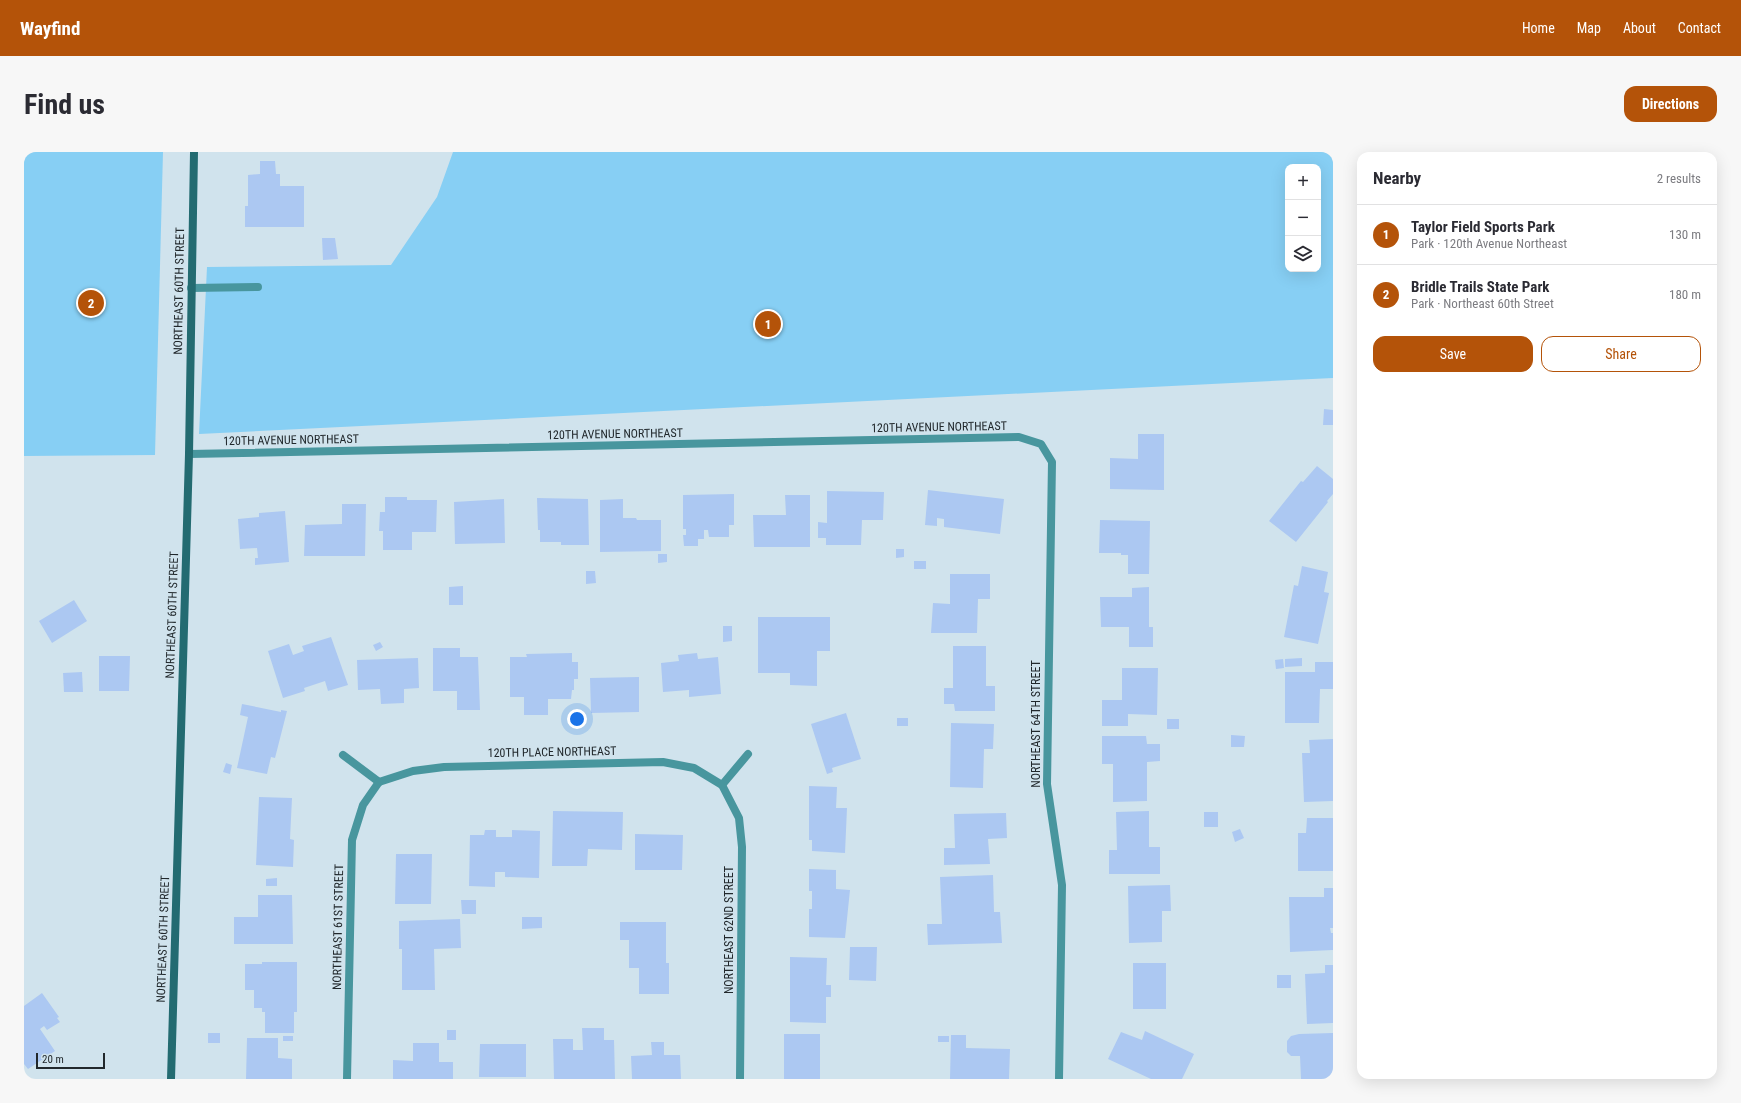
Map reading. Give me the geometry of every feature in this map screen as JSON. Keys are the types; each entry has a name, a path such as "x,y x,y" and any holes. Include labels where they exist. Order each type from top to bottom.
{"street":[{"name":"NORTHEAST 60TH STREET","path":"172,1079 189,454 194,152"},
{"path":"191,288 258,287"},
{"name":"120TH AVENUE NORTHEAST","path":"189,454 1019,437 1041,444"},
{"name":"NORTHEAST 64TH STREET","path":"1041,444 1052,462 1046,784 1062,885 1059,1079"},
{"path":"722,785 748,754"},
{"path":"342,755 379,782"},
{"name":"120TH PLACE NORTHEAST","path":"379,782 413,771 444,767 663,762 694,768 722,785"},
{"name":"NORTHEAST 61ST STREET","path":"347,1079 352,840 364,805 379,782"},
{"name":"NORTHEAST 62ND STREET","path":"722,785 739,818 742,847 740,1079"}],"shaded area":[{"path":"24,152 163,152 155,455 24,456"},
{"path":"453,152 1333,152 1333,378 199,434 207,267 391,265 437,197"}],"building":[{"path":"260,161 275,161 276,174 280,174 280,186 304,186 304,227 245,227 245,206 248,206 248,175 260,174"},
{"path":"322,238 335,238 338,259 323,260"},
{"path":"1324,409 1333,410 1333,425 1323,425"},
{"path":"1138,434 1164,434 1164,490 1110,489 1110,458 1138,459"},
{"path":"1317,466 1333,479 1333,494 1296,542 1269,521 1301,481 1303,482"},
{"path":"928,490 1004,499 1000,534 944,527 944,519 937,518 937,526 925,525"},
{"path":"827,491 884,492 883,520 862,520 861,545 826,545 826,538 818,538 818,522 827,523"},
{"path":"734,494 734,525 729,525 729,537 709,537 708,530 704,530 704,539 698,539 698,546 684,546 683,535 686,535 686,529 683,529 683,495"},
{"path":"785,495 810,495 810,547 754,547 753,515 786,515"},
{"path":"385,497 407,497 407,500 437,500 436,532 412,532 412,550 383,550 383,531 379,531 380,512 385,512"},
{"path":"537,498 588,499 589,545 561,545 561,542 540,542"},
{"path":"504,499 505,543 455,544 454,502"},
{"path":"623,499 623,518 636,518 637,520 661,520 661,551 600,552 600,500"},
{"path":"342,504 366,504 365,556 304,556 305,525 342,524"},
{"path":"285,511 289,562 255,565 255,558 258,558 257,548 240,549 238,519 259,517 259,513"},
{"path":"1100,520 1150,521 1149,574 1128,574 1128,555 1121,555 1121,553 1099,553"},
{"path":"896,549 904,549 904,557 896,558"},
{"path":"658,554 667,554 667,562 658,563"},
{"path":"914,561 926,561 926,569 914,569"},
{"path":"1302,566 1328,572 1324,592 1329,593 1318,644 1284,637 1294,585 1298,586"},
{"path":"586,571 595,571 596,583 586,584"},
{"path":"950,574 990,574 990,599 978,599 977,633 931,633 933,603 950,604"},
{"path":"463,586 463,605 449,605 449,587"},
{"path":"1149,587 1149,627 1153,627 1153,647 1129,647 1129,627 1101,627 1100,597 1132,597 1132,588"},
{"path":"74,600 87,621 52,643 39,621"},
{"path":"758,617 830,617 830,651 817,651 817,686 790,685 790,673 758,673"},
{"path":"723,626 732,626 732,641 723,642"},
{"path":"331,637 348,685 328,691 325,681 304,688 305,691 283,698 268,651 289,644 293,655 304,651 302,646"},
{"path":"380,642 383,647 376,651 373,645"},
{"path":"953,646 986,646 986,686 995,686 995,711 955,711 954,704 944,704 944,688 953,688"},
{"path":"433,648 460,648 460,657 478,657 480,710 457,710 457,691 433,691"},
{"path":"572,653 572,662 578,662 578,679 574,679 574,690 572,690 571,699 548,699 548,715 524,715 524,697 510,697 510,657 527,657 526,654"},
{"path":"697,653 698,659 718,657 721,694 689,697 689,690 663,692 661,663 679,661 678,655"},
{"path":"99,656 130,656 129,691 99,691"},
{"path":"418,658 419,688 404,689 404,703 381,704 380,689 358,690 357,660"},
{"path":"1302,658 1302,666 1285,667 1285,659"},
{"path":"1283,659 1284,668 1276,669 1275,660"},
{"path":"1315,662 1333,662 1333,689 1320,689 1319,723 1285,723 1285,672 1315,672"},
{"path":"1122,668 1158,668 1157,715 1128,714 1128,726 1102,726 1102,700 1122,700"},
{"path":"82,672 83,692 64,692 63,673"},
{"path":"639,677 639,712 591,713 590,678"},
{"path":"242,704 281,712 281,710 287,711 275,758 271,757 267,774 237,768 248,717 240,715"},
{"path":"846,713 861,759 832,768 833,772 827,774 811,724"},
{"path":"897,718 908,718 908,726 897,726"},
{"path":"1167,719 1179,719 1179,729 1167,729"},
{"path":"951,723 994,724 993,749 984,749 983,788 950,787"},
{"path":"1231,735 1245,736 1244,747 1231,747"},
{"path":"1102,736 1146,736 1147,744 1160,744 1160,761 1147,762 1147,801 1113,802 1113,764 1102,764"},
{"path":"1333,739 1333,801 1304,802 1302,753 1310,753 1309,740"},
{"path":"226,763 232,765 230,774 223,772"},
{"path":"809,786 837,787 836,808 847,808 845,853 812,851 812,840 809,840"},
{"path":"259,797 292,798 290,839 294,840 293,867 256,865"},
{"path":"553,811 623,812 622,850 588,849 587,866 552,866"},
{"path":"1149,811 1149,847 1160,847 1160,874 1109,874 1109,850 1117,850 1116,812"},
{"path":"1204,812 1218,812 1218,827 1204,827"},
{"path":"1006,813 1007,838 988,839 990,864 944,865 944,848 955,848 954,814"},
{"path":"1307,818 1333,818 1333,871 1298,871 1298,833 1306,833"},
{"path":"1240,829 1244,838 1235,842 1232,832"},
{"path":"485,830 496,830 496,837 512,837 512,830 540,831 539,878 505,877 505,872 495,872 495,887 469,886 470,835 484,835"},
{"path":"635,834 683,835 682,870 635,870"},
{"path":"396,854 432,854 431,904 395,904"},
{"path":"809,869 836,870 836,889 850,890 845,938 809,937 809,909 812,909 812,891 809,891"},
{"path":"993,875 994,912 1000,912 1002,943 928,945 927,924 942,924 940,877"},
{"path":"277,878 277,886 266,886 266,879"},
{"path":"1170,885 1171,911 1162,911 1162,942 1129,943 1128,886"},
{"path":"1324,888 1333,888 1333,928 1330,928 1331,933 1333,933 1333,950 1290,952 1289,897 1324,897"},
{"path":"258,895 292,895 293,944 234,944 234,917 258,917"},
{"path":"461,900 476,900 476,914 462,914"},
{"path":"522,917 542,917 542,928 522,929"},
{"path":"460,919 461,948 434,949 435,990 402,990 402,949 399,949 399,921"},
{"path":"620,922 666,922 666,963 669,963 669,994 639,994 639,968 629,968 629,940 620,940"},
{"path":"850,947 877,947 876,981 849,980"},
{"path":"790,957 827,958 826,985 831,985 831,997 826,997 826,1023 790,1022"},
{"path":"262,962 297,962 297,1012 294,1012 294,1033 265,1033 265,1012 262,1012 262,1008 254,1008 254,990 245,990 245,964 262,964"},
{"path":"1133,963 1166,963 1166,1009 1133,1009"},
{"path":"1325,965 1333,965 1333,1023 1307,1024 1305,974 1325,973"},
{"path":"1277,975 1291,975 1291,988 1277,988"},
{"path":"42,993 59,1017 57,1018 60,1022 47,1030 44,1026 40,1029 55,1051 28,1069 24,1064 24,1006"},
{"path":"582,1028 604,1028 604,1040 614,1040 615,1079 554,1079 553,1039 573,1039 573,1050 583,1050"},
{"path":"447,1030 456,1030 456,1040 447,1040"},
{"path":"1145,1031 1194,1054 1182,1079 1151,1079 1108,1059 1121,1032 1142,1040"},
{"path":"208,1033 220,1033 220,1043 208,1043"},
{"path":"1333,1033 1333,1079 1301,1079 1300,1056 1291,1056 1287,1052 1287,1041 1291,1036 1299,1034"},
{"path":"784,1034 820,1034 820,1079 784,1079"},
{"path":"951,1035 966,1035 966,1048 1010,1049 1009,1079 950,1079"},
{"path":"283,1036 293,1036 293,1041 283,1041"},
{"path":"938,1036 949,1036 949,1042 938,1042"},
{"path":"247,1038 278,1038 278,1058 292,1059 292,1079 246,1079"},
{"path":"651,1042 664,1042 664,1055 680,1055 681,1079 632,1079 631,1056 652,1055"},
{"path":"413,1043 439,1043 439,1062 453,1062 453,1079 393,1079 393,1060 413,1061"},
{"path":"480,1044 526,1044 526,1077 479,1077"}],"place":[{"name":"Bridle Trails State Park","path":"91,303"},
{"name":"Taylor Field Sports Park","path":"768,324"}]}
